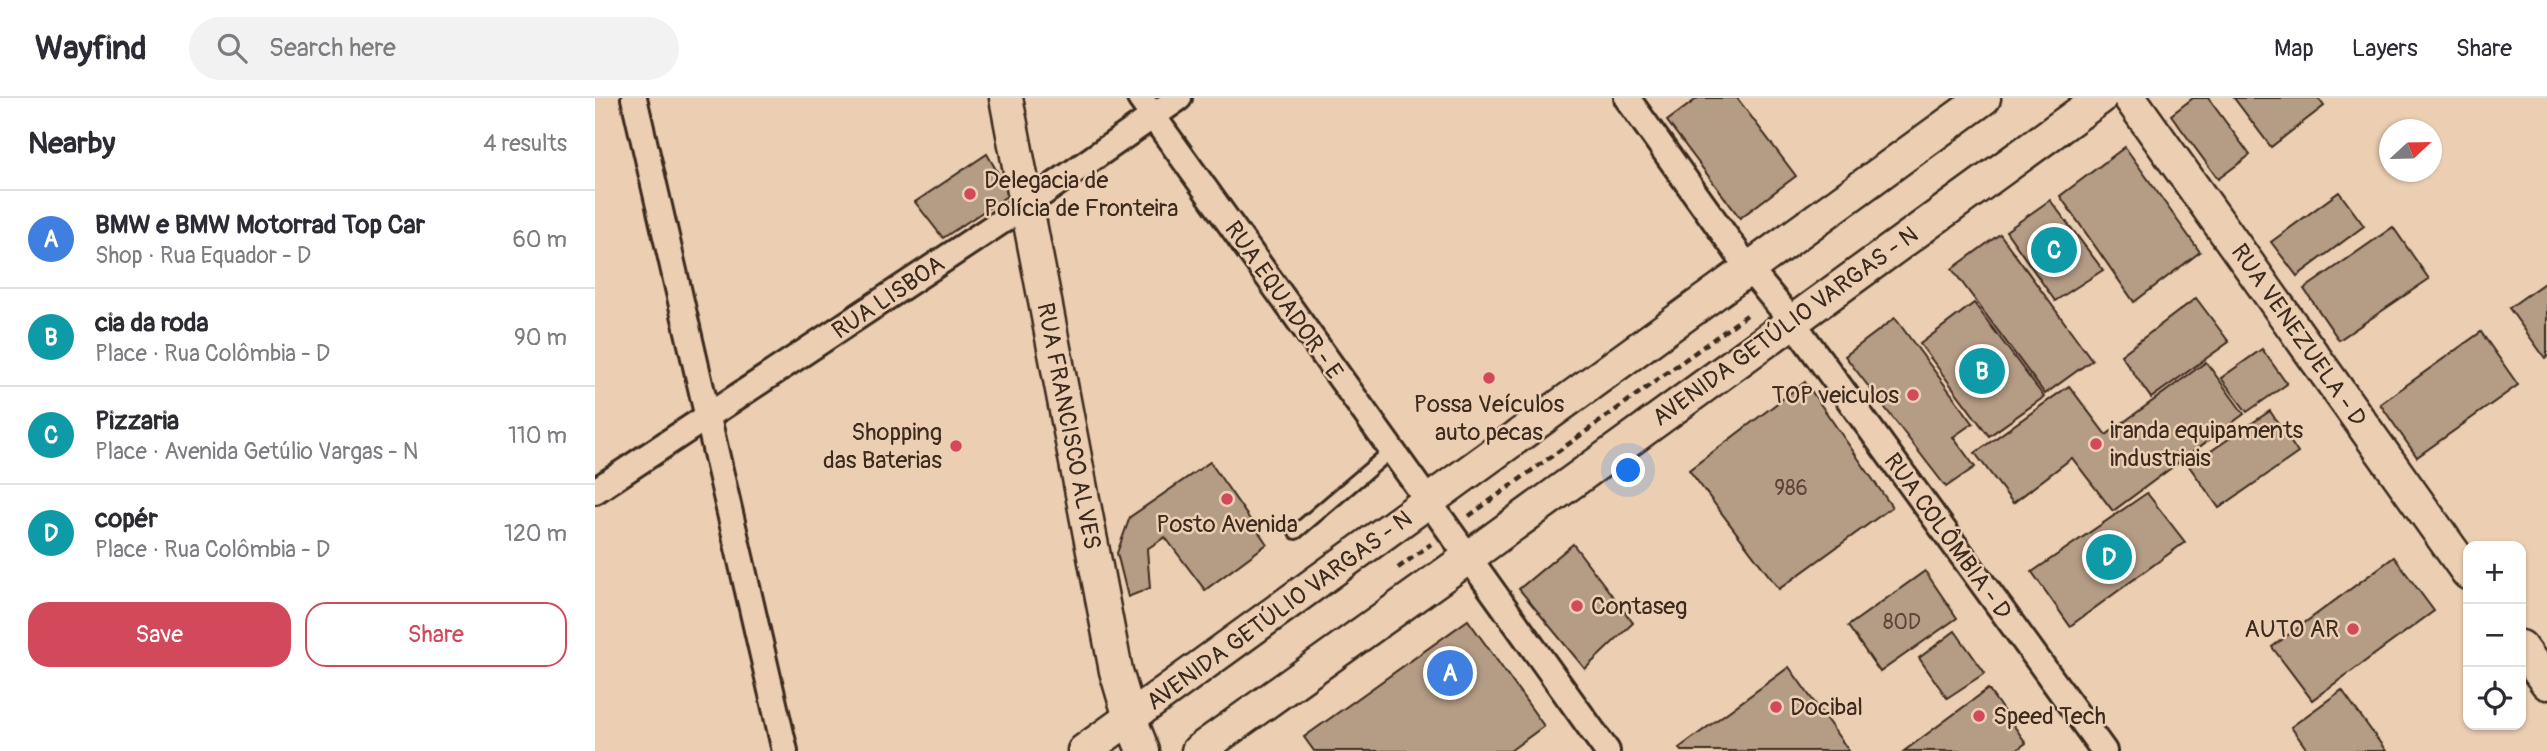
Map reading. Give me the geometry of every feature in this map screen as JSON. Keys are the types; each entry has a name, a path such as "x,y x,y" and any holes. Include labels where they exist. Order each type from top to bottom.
{"street":[{"path":"634,98 785,751"},
{"name":"RUA FRANCISCO ALVES","path":"1006,98 1116,671 1143,751"},
{"name":"RUA LISBOA","path":"595,491 1026,205 1146,107 1179,98"},
{"name":"RUA COLÔMBIA - D","path":"1627,98 1749,269 1792,321 2104,751"},
{"name":"AVENIDA GETÚLIO VARGAS - N","path":"1084,751 1985,98"},
{"name":"AVENIDA GETÚLIO VARGAS - N","path":"1198,751 2100,98"},
{"name":"RUA VENEZUELA - D","path":"2130,98 2463,566"},
{"name":"RUA EQUADOR - E","path":"1146,107 1607,751"},
{"path":"2526,654 2547,683"}],"lane":[{"path":"1296,531 1391,451"}],"path":[{"path":"1393,571 1772,297"}],"building":[{"path":"1698,98 1737,98 1796,176 1740,218 1667,121"},
{"path":"2193,98 2208,98 2250,155 2218,179 2171,115"},
{"path":"2234,98 2318,98 2324,106 2271,147"},
{"path":"2125,147 2200,252 2134,302 2060,196"},
{"path":"987,154 1010,194 943,238 915,202"},
{"path":"2339,192 2364,226 2297,276 2271,242"},
{"path":"2050,200 2103,270 2055,301 2006,231"},
{"path":"2393,227 2429,279 2339,340 2304,289"},
{"path":"2000,234 2092,360 2045,394 1952,269"},
{"path":"2547,281 2547,357 2545,358 2509,308"},
{"path":"2196,298 2229,342 2151,398 2121,355"},
{"path":"1974,303 2044,397 1989,436 1920,344"},
{"name":"TOP veiculos","path":"1895,318 1973,423 1953,437 1975,467 1946,487 1845,356"},
{"path":"2481,332 2518,385 2417,457 2380,404"},
{"path":"2262,349 2287,384 2247,412 2221,378"},
{"name":"iranda equipaments industriais","path":"2206,362 2244,414 2113,511 2072,458 2013,503 1975,453 2069,386 2106,435"},
{"path":"1805,382 1892,507 1779,589 1689,470"},
{"path":"2270,411 2298,453 2219,508 2189,466"},
{"path":"1210,462 1267,544 1205,590 1165,537 1147,549 1150,588 1128,597 1117,553 1130,517"},
{"path":"2147,493 2185,542 2070,626 2032,572"},
{"name":"Contaseg","path":"1573,544 1633,623 1585,669 1519,589"},
{"name":"AUTO AR","path":"2394,557 2434,611 2312,700 2272,647"},
{"path":"1925,571 1957,618 1880,672 1848,626"},
{"path":"1468,620 1544,726 1510,751 1314,751 1304,737"},
{"path":"1955,631 1985,673 1947,698 1919,658"},
{"name":"Docibal","path":"1789,667 1849,751 1681,751 1679,748"},
{"name":"Speed Tech","path":"1988,689 2026,743 2015,751 1904,751"},
{"path":"2342,690 2386,751 2308,751 2291,727"}],"place":[{"name":"Delegacia de Polícia de Fronteira","path":"970,194"},
{"name":"Pizzaria","path":"2054,250"},
{"name":"cia da roda","path":"1982,371"},
{"name":"Possa Veículos auto pecas","path":"1489,378"},
{"name":"TOP veiculos","path":"1913,395"},
{"name":"iranda equipaments industriais","path":"2096,444"},
{"name":"Shopping das Baterias","path":"956,446"},
{"name":"Posto Avenida","path":"1227,499"},
{"name":"copér","path":"2109,557"},
{"name":"Contaseg","path":"1577,606"},
{"name":"AUTO AR","path":"2353,629"},
{"name":"BMW e BMW Motorrad Top Car","path":"1450,673"},
{"name":"Docibal","path":"1776,707"},
{"name":"Speed Tech","path":"1979,716"}]}
